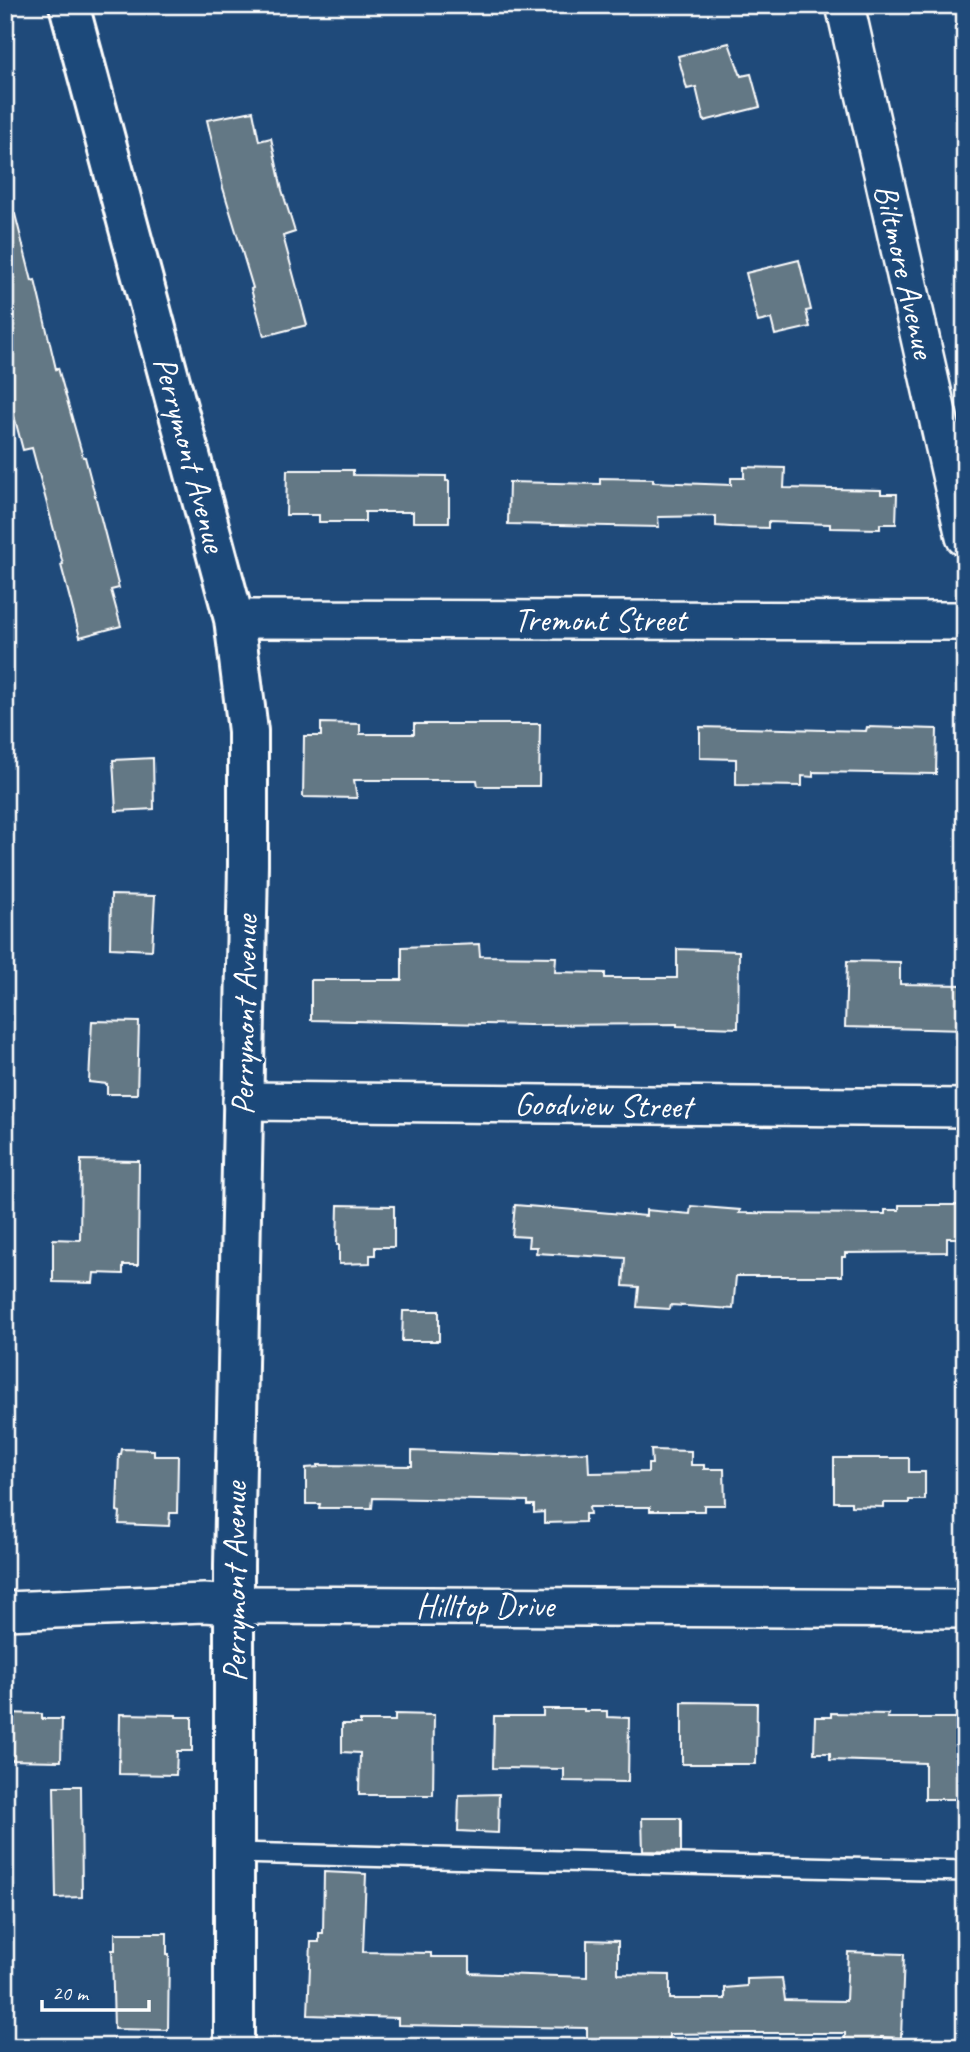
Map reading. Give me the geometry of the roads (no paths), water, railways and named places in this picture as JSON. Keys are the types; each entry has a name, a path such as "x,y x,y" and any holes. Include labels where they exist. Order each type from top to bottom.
{"street":[{"name":"Perrymont Avenue","path":"69,5 234,619 248,731 248,865 234,1605 234,2047"},
{"name":"Biltmore Avenue","path":"845,5 965,537"},
{"name":"Tremont Street","path":"234,619 965,621"},
{"name":"Goodview Street","path":"242,1101 965,1108"},
{"name":"Hilltop Drive","path":"5,1611 204,1602 234,1605 965,1609"}],"lane":[{"path":"234,1853 965,1871"}]}
